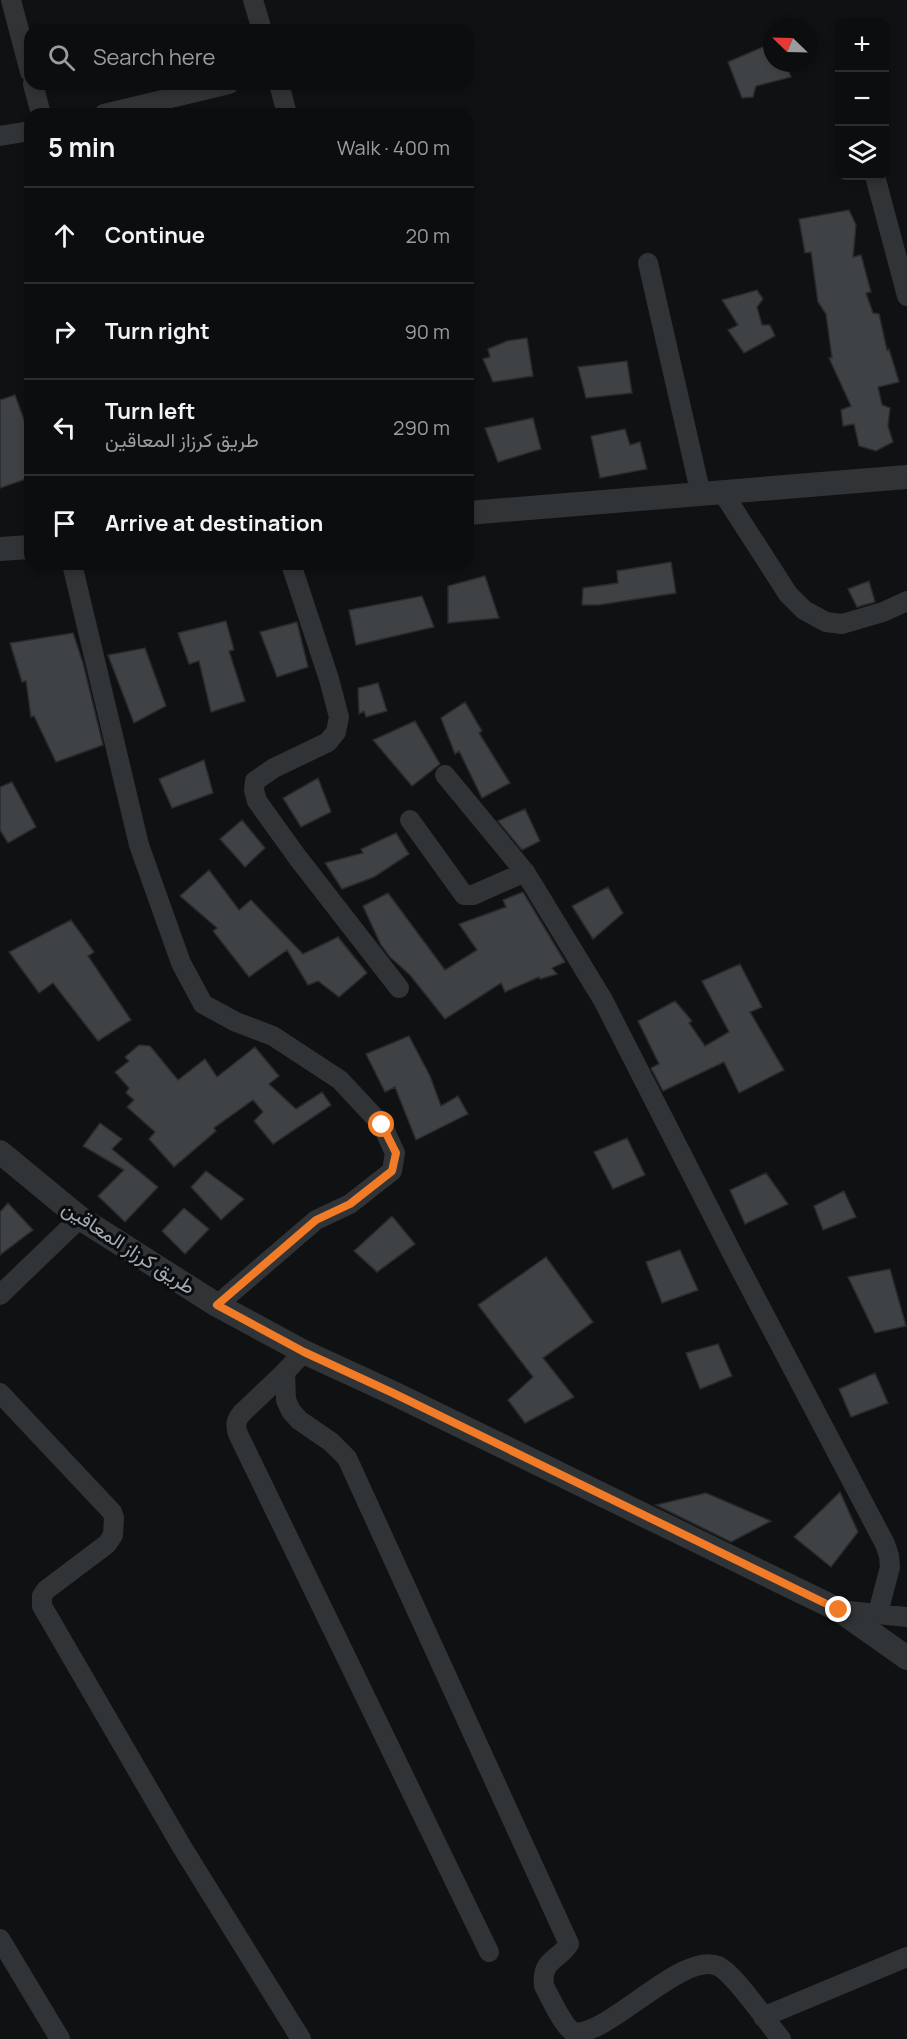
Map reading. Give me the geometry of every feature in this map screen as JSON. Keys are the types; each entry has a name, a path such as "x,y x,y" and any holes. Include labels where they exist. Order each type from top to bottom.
{"street":[{"path":"11,0 24,49"},
{"path":"253,0 260,24"},
{"path":"35,90 39,108"},
{"path":"129,108 204,90"},
{"path":"281,90 285,108"},
{"path":"0,136 24,132"},
{"path":"876,180 907,296"},
{"path":"648,263 712,494 788,594 804,610 826,622 842,624 883,612 907,601"},
{"path":"474,513 907,477"},
{"path":"0,549 24,547"},
{"path":"73,570 140,845 181,963 203,1004 236,1022 273,1036 340,1080 382,1125 396,1153 392,1171 350,1204 316,1220 217,1305"},
{"path":"293,570 329,679 339,717 336,732 328,742 274,768 255,781 254,790 257,801 298,858 399,988"},
{"path":"445,775 525,872 603,1000 733,1255 885,1544 890,1567 878,1613"},
{"path":"410,820 464,895 473,895 525,872"},
{"name":"طريق كرزاز المعاقين","path":"0,1152 80,1218 217,1305 304,1352 404,1398 839,1610 907,1658"},
{"path":"0,1294 80,1218"},
{"path":"304,1352 242,1413 237,1420 238,1434 489,1952"},
{"path":"285,1372 286,1400 291,1411 299,1420 331,1442 346,1458 569,1944 552,1958 544,1969 543,1978 544,1986 570,2030 581,2035 603,2029 688,1970 710,1964 720,1967 732,1978 781,2039"},
{"path":"0,1393 70,1470 106,1505 114,1518 113,1535 107,1544 46,1590 42,1596 42,1606 182,1847 301,2039"},
{"path":"839,1610 907,1617"},
{"path":"0,1939 60,2039"},
{"path":"763,2017 907,1957"}],"building":[{"path":"763,47 763,72 789,72 791,77 756,86 753,97 742,98 728,62"},
{"path":"849,210 856,225 853,257 861,255 871,292 866,293 873,313 879,314 887,350 889,349 899,382 878,387 882,405 890,408 888,426 893,442 876,451 859,446 854,424 843,426 841,410 851,406 829,358 832,358 826,314 818,302 811,252 805,253 799,219"},
{"path":"757,290 763,299 757,307 762,325 770,325 775,336 744,353 728,330 738,325 722,300"},
{"path":"527,338 533,376 493,382 483,359 490,357 488,349 507,341"},
{"path":"627,361 632,393 586,398 578,367"},
{"path":"15,395 24,420 24,480 0,488 0,400"},
{"path":"533,418 541,449 498,462 485,428"},
{"path":"625,429 630,445 640,442 647,469 600,478 591,436"},
{"path":"671,562 676,593 598,605 582,605 583,588 618,583 617,571"},
{"path":"485,576 499,618 448,623 448,586"},
{"path":"869,581 875,602 857,607 848,589"},
{"path":"422,596 434,627 356,645 349,610"},
{"path":"226,621 234,650 229,651 245,701 211,712 199,661 189,664 178,633"},
{"path":"297,622 308,667 277,677 260,632"},
{"path":"73,633 83,663 103,745 56,762 34,716 31,717 26,681 22,682 10,643"},
{"path":"145,648 166,706 134,723 108,655"},
{"path":"378,683 387,711 366,717 364,711 359,714 358,688"},
{"path":"465,702 482,731 479,733 510,783 482,798 459,751 455,754 441,718"},
{"path":"415,721 440,764 412,786 373,740"},
{"path":"204,760 213,793 172,808 159,779"},
{"path":"318,778 331,812 301,827 283,798"},
{"path":"12,782 36,827 8,843 0,830 0,787"},
{"path":"525,809 540,841 522,850 498,821"},
{"path":"242,820 265,848 245,867 220,839"},
{"path":"396,833 409,854 374,877 342,889 325,863 363,853 361,849"},
{"path":"209,870 239,910 251,900 303,954 338,937 367,973 339,997 318,981 308,985 287,950 249,977 213,931 217,928 180,896"},
{"path":"608,887 623,913 593,939 572,906"},
{"path":"523,892 565,962 552,968 557,974 540,979 539,977 505,992 501,983 445,1019 410,975 390,957 381,945 363,906 388,893 445,970 477,950 459,924 506,907 503,900"},
{"path":"71,920 94,952 88,956 131,1020 98,1041 53,983 39,993 9,952"},
{"path":"740,964 762,1007 750,1012 784,1070 739,1093 724,1062 663,1091 651,1068 659,1064 638,1021 675,1001 692,1021 689,1023 705,1046 729,1032 702,981"},
{"path":"409,1036 430,1076 441,1106 458,1096 468,1114 416,1140 395,1087 385,1092 366,1054"},
{"path":"139,1045 150,1046 178,1080 205,1059 217,1077 255,1047 279,1076 269,1084 296,1109 322,1092 331,1105 273,1144 254,1121 263,1112 253,1100 214,1128 216,1131 174,1167 149,1139 155,1132 127,1107 134,1100 126,1093 129,1088 115,1072 129,1061 125,1057"},
{"path":"100,1123 122,1139 112,1149 158,1187 125,1222 98,1196 124,1170 83,1146"},
{"path":"627,1138 645,1175 613,1189 594,1152"},
{"path":"206,1171 244,1199 221,1220 191,1187"},
{"path":"766,1173 788,1204 745,1224 730,1190"},
{"path":"844,1191 856,1217 823,1230 814,1206"},
{"path":"8,1203 33,1230 0,1255 0,1212"},
{"path":"184,1208 209,1229 185,1254 162,1231"},
{"path":"392,1216 415,1244 377,1272 354,1251"},
{"path":"680,1250 698,1290 662,1303 646,1262"},
{"path":"546,1257 593,1322 543,1358 574,1397 525,1423 508,1400 533,1377 478,1305"},
{"path":"890,1269 906,1326 875,1333 848,1277"},
{"path":"718,1344 732,1376 700,1389 686,1353"},
{"path":"875,1373 888,1403 851,1417 839,1389"},
{"path":"840,1492 858,1532 831,1567 794,1537"},
{"path":"706,1493 771,1521 731,1542 656,1505"}],"route":[{"path":"382,1125 396,1153 392,1171 350,1204 316,1220 217,1305 304,1352 839,1610"}]}
